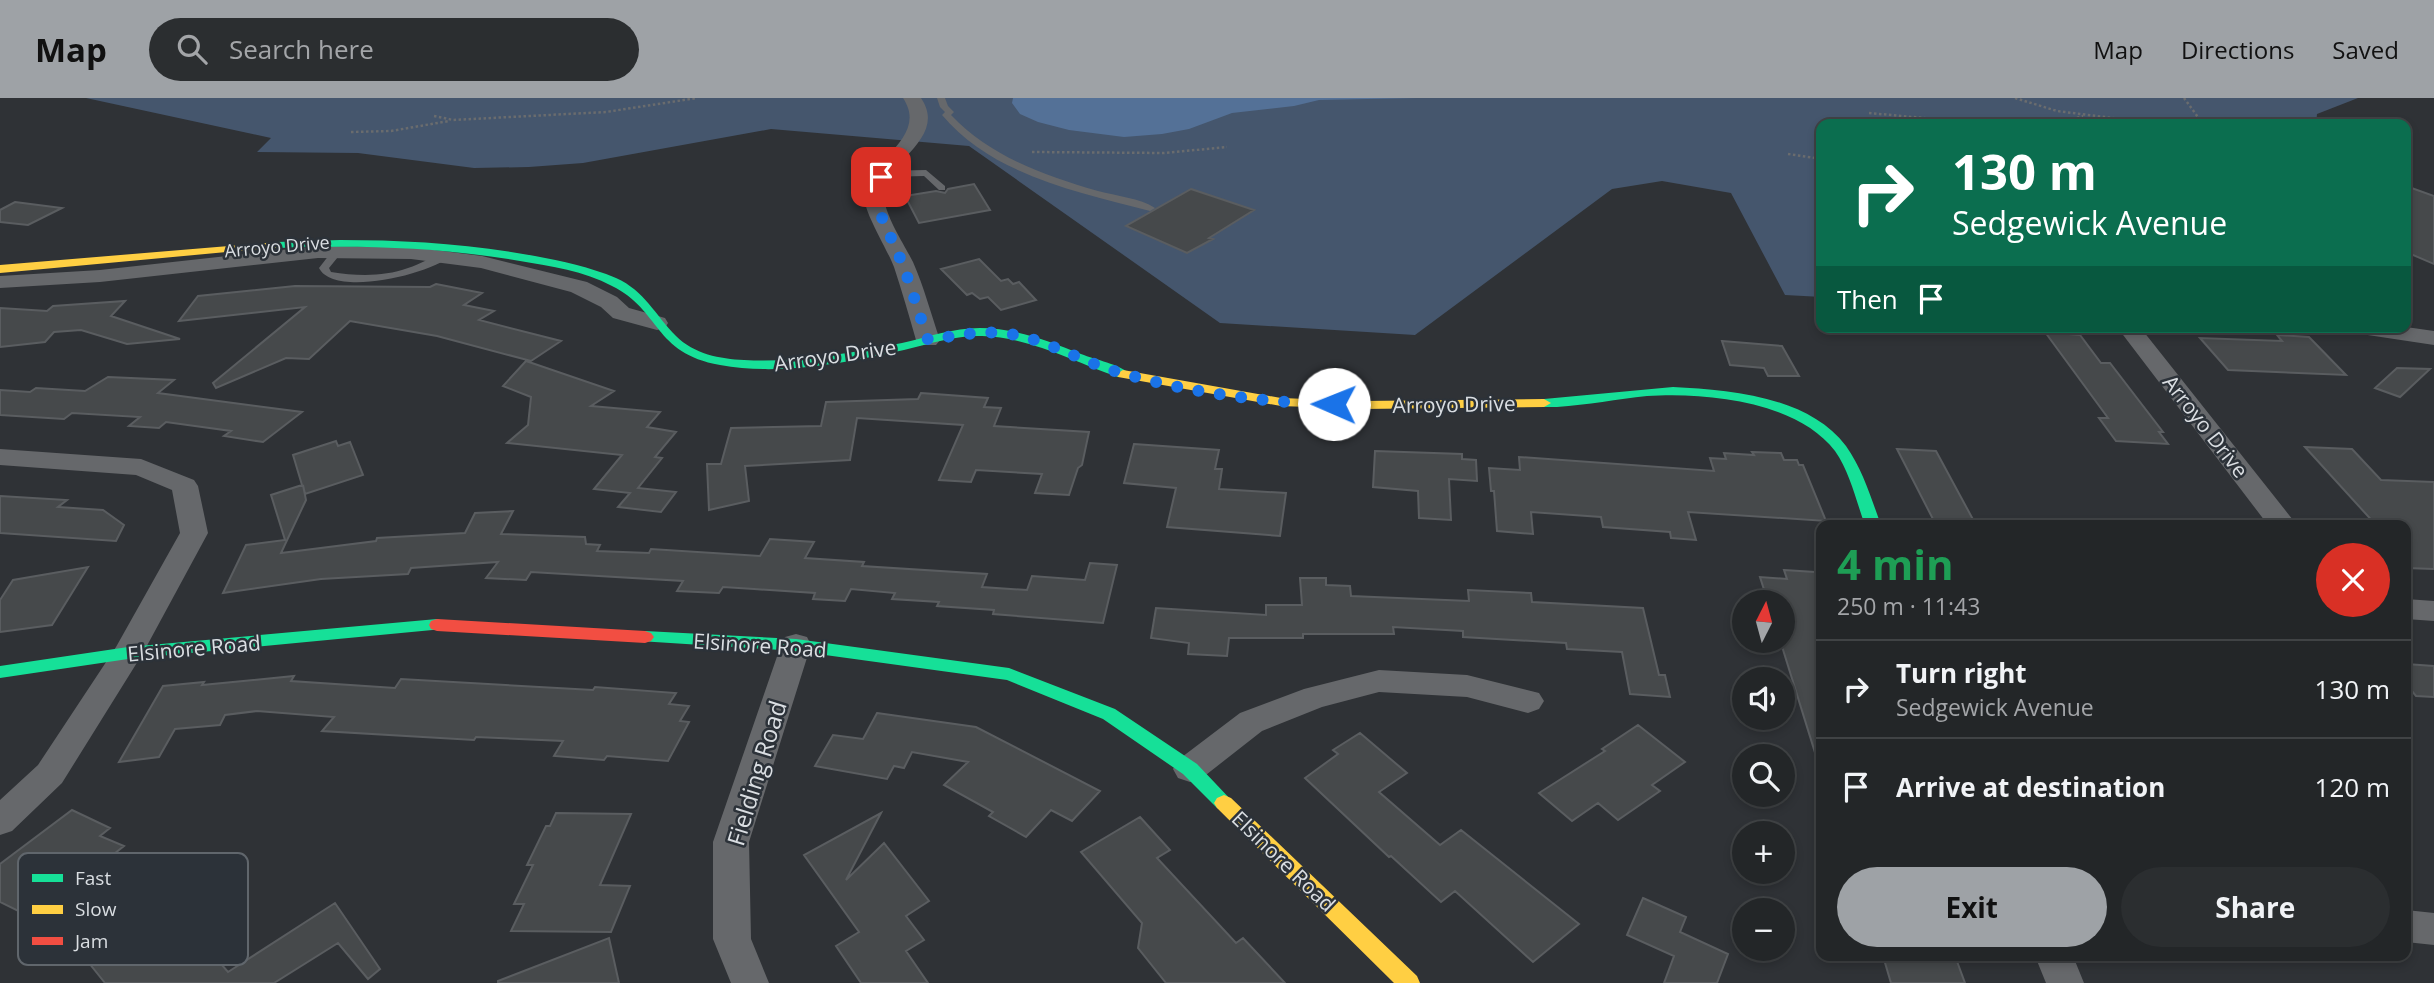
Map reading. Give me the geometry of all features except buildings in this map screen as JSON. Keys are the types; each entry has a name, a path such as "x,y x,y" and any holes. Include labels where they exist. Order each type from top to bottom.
{"street":[{"path":"912,98 918,107 920,122 913,137 884,174 876,189 875,202 904,267 928,340"},
{"name":"Arroyo Drive","path":"0,269 53,267 324,241 393,241 463,247 518,256 588,282 621,313 657,323 681,348 696,356 733,363 768,365 884,350 979,332 1030,339 1115,372 1167,384 1287,403 1560,403 1658,392 1698,394 1748,401 1794,414 1822,426 1840,444 1870,520"},
{"name":"Arroyo Drive","path":"0,282 100,276 261,257 337,252 446,256 588,282"},
{"name":"Arroyo Drive","path":"2134,333 2279,520"},
{"path":"2401,333 2434,338"},
{"path":"0,457 141,467 185,486 194,533 128,653 50,774 0,821"},
{"path":"2411,609 2434,611"},
{"name":"Elsinore Road","path":"0,672 128,653 440,625 796,645 1009,674 1109,714 1190,769 1409,983"},
{"name":"Fielding Road","path":"750,983 732,939 731,842 796,645"},
{"path":"1190,769 1251,722 1315,697 1379,681 1468,686 1528,701"},
{"path":"2411,927 2434,929"},
{"path":"2056,961 2065,983"}],"lane":[{"path":"941,98 944,107 950,112 946,115 956,128 977,145 1010,163 1049,178 1150,208"},
{"path":"884,174 926,173 942,188"}],"path":[{"path":"351,132 391,131 453,120 641,109 697,98"},
{"path":"2015,98 2046,108 2121,119"},
{"path":"2185,98 2200,119"},
{"path":"1869,113 1934,119"},
{"path":"2073,119 2092,115"},
{"path":"434,116 453,120"},
{"path":"1027,151 1164,153 1227,147"},
{"path":"1788,155 1816,158"}],"shaded area":[{"path":"86,98 2358,98 2317,114 2316,119 1816,119 1816,297 1785,295 1731,193 1662,181 1612,189 1415,335 1220,323 969,146 771,129 583,163 474,168 358,153 257,152 271,138"},
{"path":"1013,98 1417,98 1319,100 1294,106 1232,113 1189,129 1124,137 1069,130 1038,122 1020,114 1012,103"}],"traffic: fast":[{"path":"277,245 371,243 433,246 495,253 575,268 622,286 647,306 663,329 683,348 698,356 719,361 764,365 811,362 952,335 982,332 1001,333 1037,342 1123,374"},
{"path":"1544,403 1673,392 1725,395 1779,408 1803,418 1823,431 1839,447 1855,475 1871,520"},
{"path":"0,672 128,653 437,625"},
{"path":"645,637 796,645 1009,674 1109,714 1190,769 1224,803"}],"traffic: slow":[{"path":"0,269 277,245"},
{"path":"1123,374 1281,402 1361,405 1544,403"},
{"path":"1224,803 1409,983"}],"traffic: jam":[{"path":"437,625 645,637"}],"route":[{"path":"881,177 875,202 904,267 928,340 979,332 1005,334 1030,339 1115,372 1167,384 1287,403 1334,404"}]}
